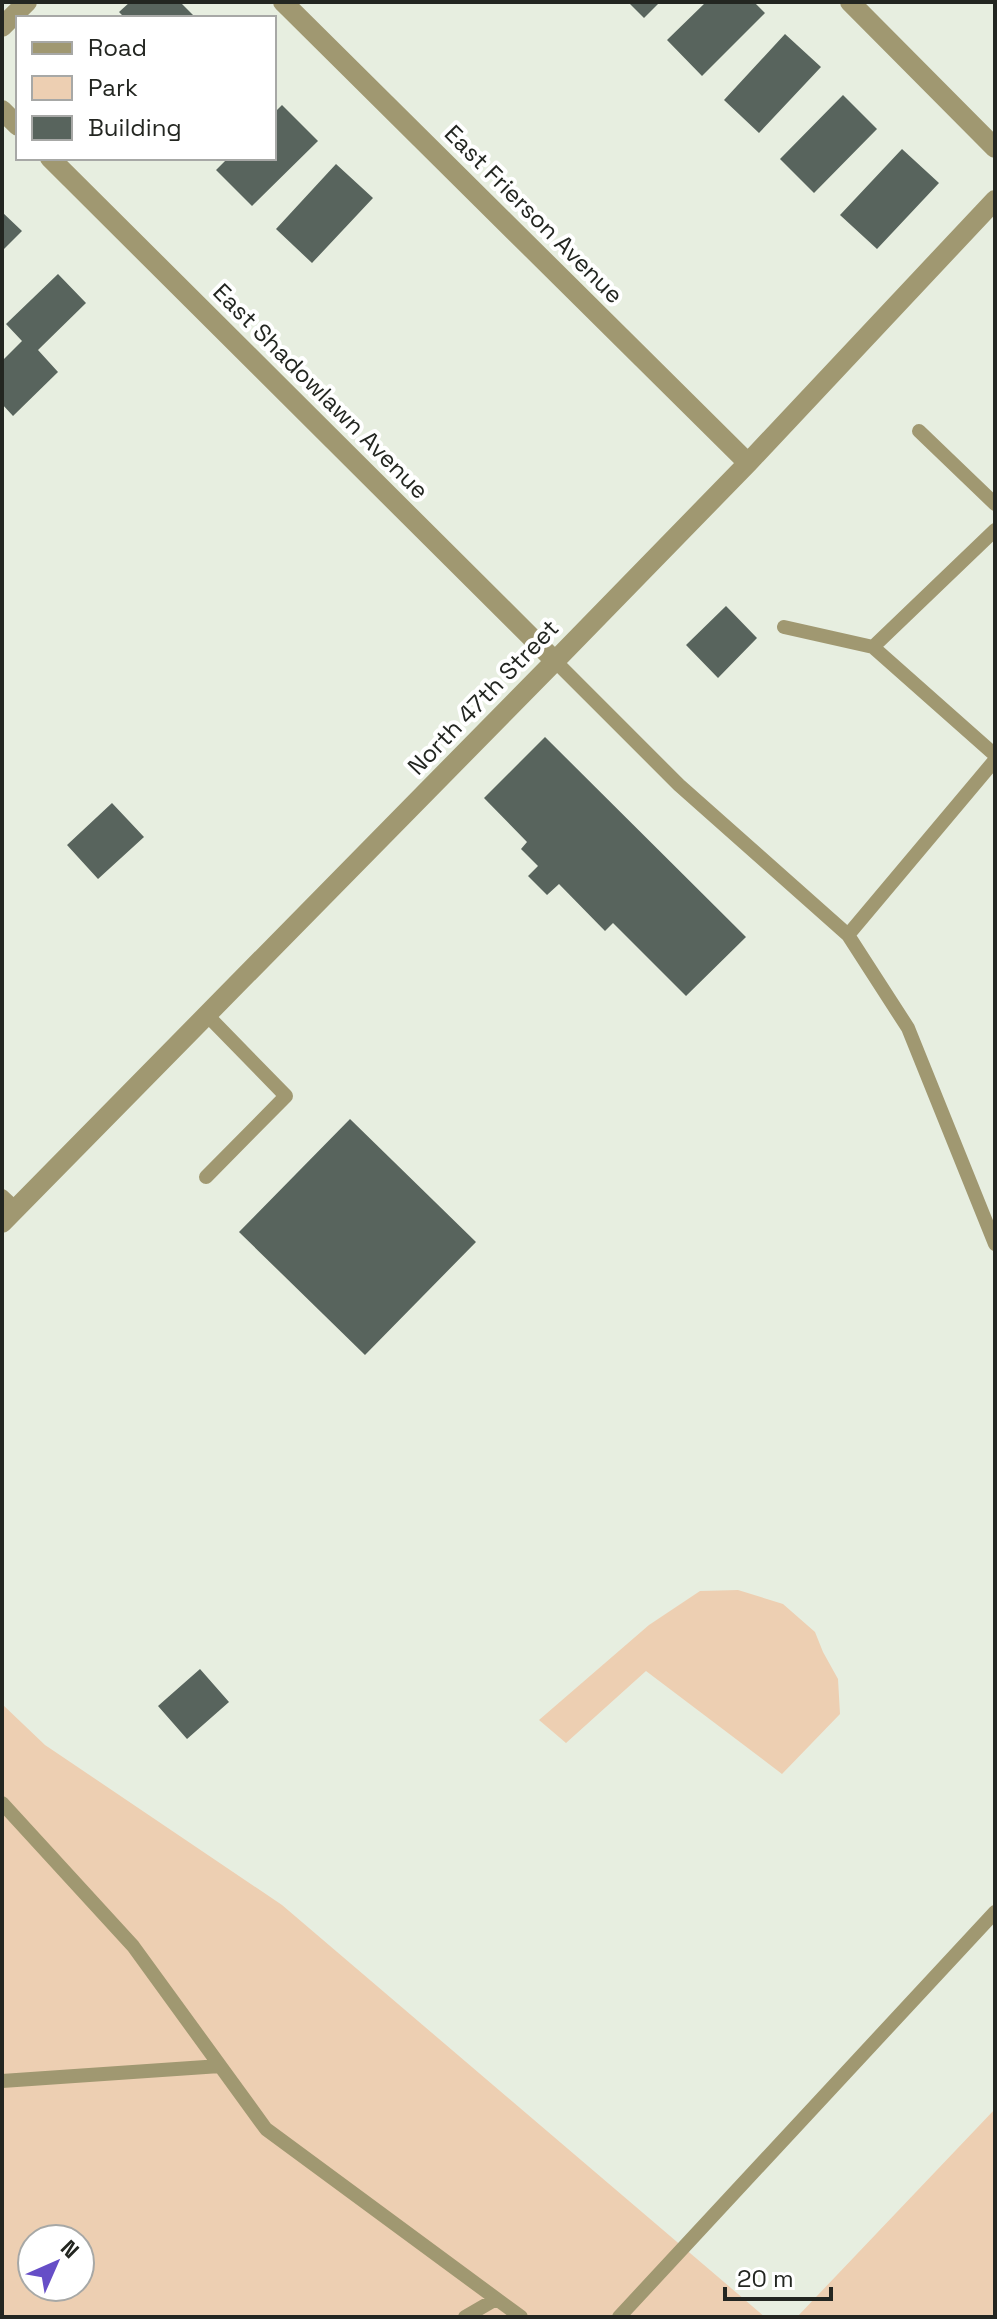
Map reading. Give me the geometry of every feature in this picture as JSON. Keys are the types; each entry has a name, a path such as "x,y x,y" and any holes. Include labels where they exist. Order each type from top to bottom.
{"street":[{"path":"2,27 27,2"},
{"name":"East Frierson Avenue","path":"283,2 748,463"},
{"path":"850,2 995,148"},
{"name":"East Shadowlawn Avenue","path":"52,160 555,661"},
{"name":"North 47th Street","path":"7,1210 207,1015 555,661 748,463 995,200"}],"lane":[{"path":"919,431 995,504"},
{"path":"873,647 995,530"},
{"path":"784,627 873,647 995,757 848,935"},
{"path":"555,661 679,785 848,935 908,1028 995,1244"},
{"path":"206,1177 286,1096 207,1015"},
{"path":"2,1803 133,1946 266,2129 521,2317"},
{"path":"619,2317 995,1912"},
{"path":"2,2081 220,2066"},
{"path":"465,2317 496,2299"}],"green space":[{"path":"738,1590 783,1604 815,1632 838,1679 840,1714 782,1774 646,1671 566,1743 539,1720 649,1625 700,1591"},
{"path":"2,1704 45,1745 282,1905 765,2317 2,2317"},
{"path":"995,2109 995,2317 797,2317"}],"building":[{"path":"130,2 180,2 194,16 123,16 119,12"},
{"path":"628,2 660,2 644,18"},
{"path":"706,2 754,2 765,13 702,76 667,40"},
{"path":"785,34 821,67 759,133 724,100"},
{"path":"843,95 877,129 814,193 780,159"},
{"path":"282,105 318,141 252,206 216,170 226,160 276,160 276,111"},
{"path":"902,149 939,183 877,249 840,215"},
{"path":"336,164 373,198 312,263 276,229"},
{"path":"2,212 22,231 2,251"},
{"path":"58,274 86,303 38,350 58,372 13,416 2,404 2,361 22,341 6,324"},
{"path":"726,606 757,638 718,678 686,645"},
{"path":"545,737 746,937 686,996 613,923 605,931 559,884 547,895 528,876 538,866 521,849 527,842 484,798"},
{"path":"112,803 144,837 98,879 67,845"},
{"path":"350,1119 476,1242 365,1355 239,1232"},
{"path":"200,1669 229,1702 187,1739 158,1706"}]}
